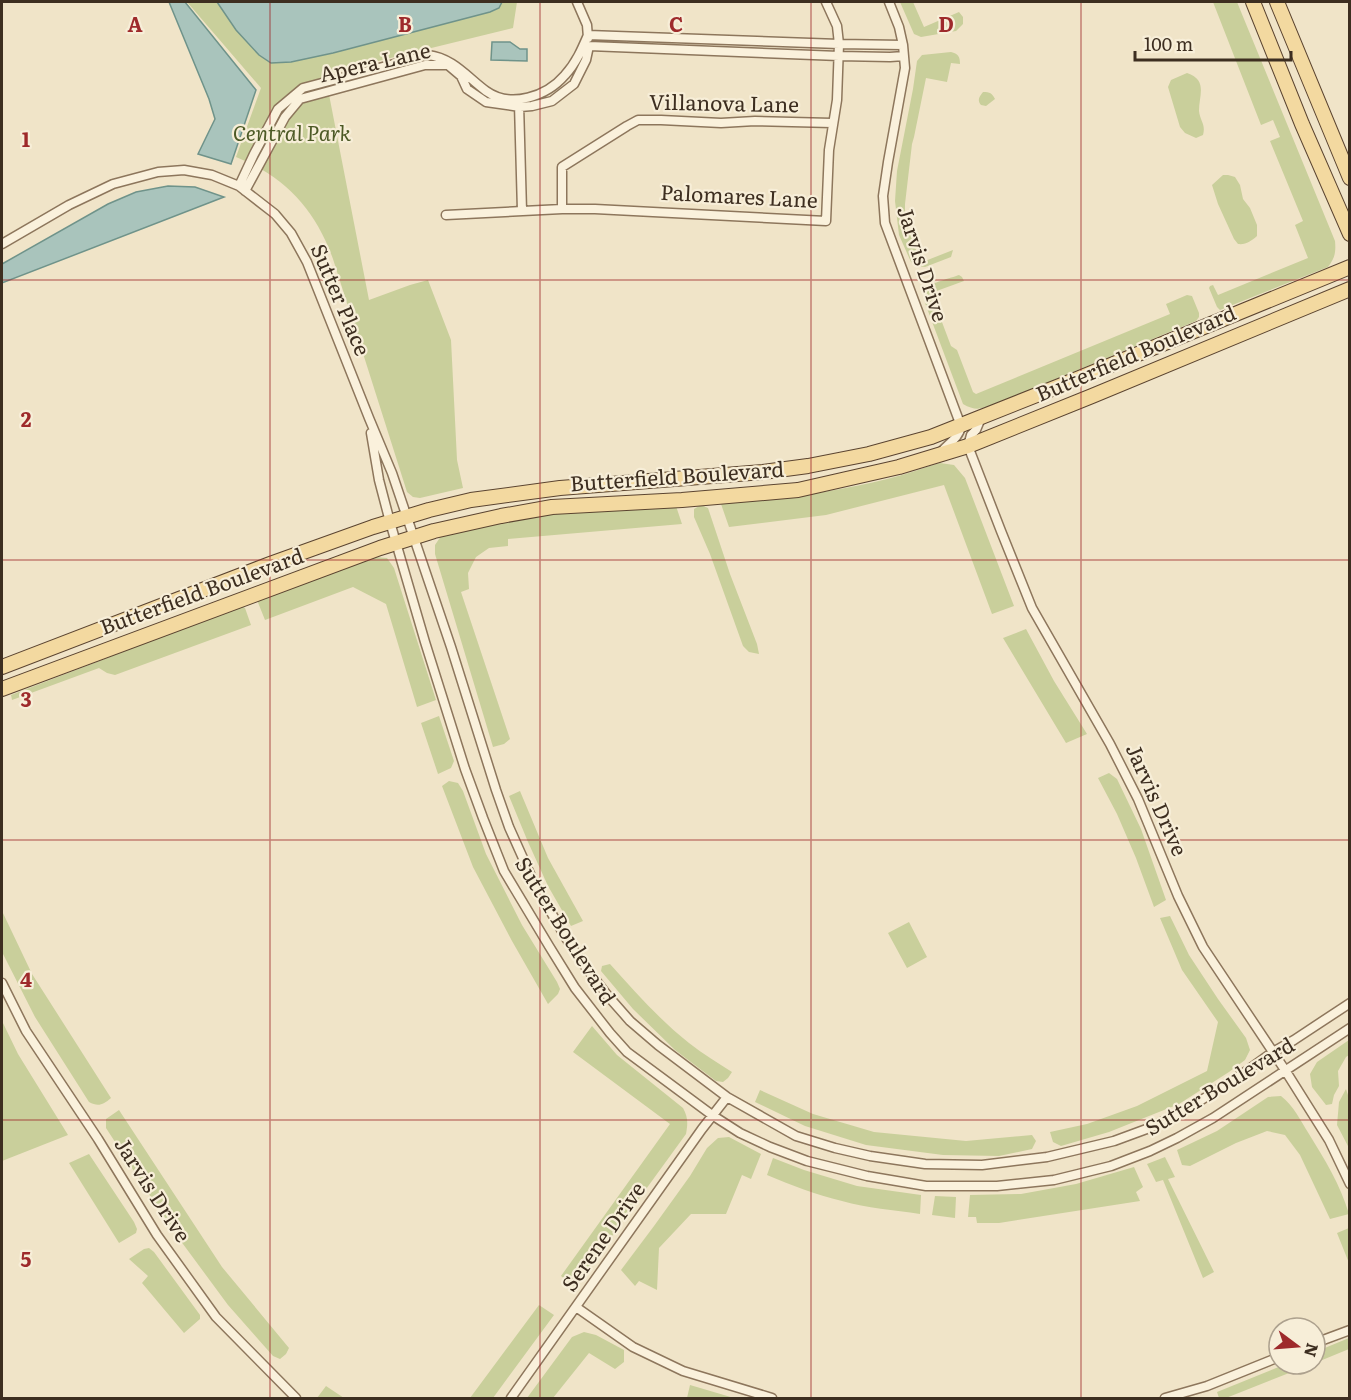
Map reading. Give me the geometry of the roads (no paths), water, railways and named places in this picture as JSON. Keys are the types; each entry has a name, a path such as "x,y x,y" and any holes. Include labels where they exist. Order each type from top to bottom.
{"main road":[{"path":"1253,2 1302,124 1350,234"},
{"path":"1277,2 1350,178"},
{"name":"Butterfield Boulevard","path":"2,667 373,527 471,500 560,488 751,473 808,466 869,454 931,437 1350,267"},
{"name":"Butterfield Boulevard","path":"2,689 396,542 434,531 552,507 711,498 798,490 870,474 968,446 1350,289"}],"street":[{"path":"577,2 587,24 588,34 903,45"},
{"path":"826,2 837,26 840,44"},
{"name":"Jarvis Drive","path":"889,2 899,27 905,68 883,196 885,223 960,426"},
{"name":"Apera Lane","path":"242,188 285,117 300,99 425,65 448,65 461,76 467,89 486,102 532,106 552,101 574,84 586,60 589,46 588,34"},
{"name":"Apera Lane","path":"519,104 548,89 564,77 578,58 588,34"},
{"name":"Palomares Lane","path":"446,215 562,209 658,211 750,218 826,220 829,150 837,100 840,44"},
{"path":"589,46 838,56 904,56"},
{"path":"519,104 522,211"},
{"name":"Villanova Lane","path":"562,209 562,167 638,120 832,123"},
{"name":"Sutter Place","path":"2,244 78,201 113,184 135,177 184,170 212,176 242,188 275,214 291,233 307,262 392,473 414,537"},
{"name":"Sutter Place","path":"369,418 379,480 396,542"},
{"path":"968,446 971,435 981,418"},
{"path":"939,454 957,437 960,426"},
{"name":"Jarvis Drive","path":"968,446 1032,608 1110,744 1138,799 1178,896 1203,947 1329,1140 1350,1184"},
{"name":"Sutter Boulevard","path":"414,537 452,647 509,827 535,885 566,938 581,961 630,1021 727,1097 796,1136 870,1156 925,1164 982,1165 1047,1158 1114,1141 1152,1127 1189,1108 1350,1004"},
{"name":"Sutter Boulevard","path":"396,542 465,769 504,871 575,988 627,1052 740,1133 807,1161 867,1176 926,1186 1020,1185 1054,1180 1111,1166 1177,1138 1213,1118 1350,1028"},
{"name":"Jarvis Drive","path":"2,984 26,1031 98,1139 157,1235 216,1317 296,1398"},
{"name":"Serene Drive","path":"511,1398 727,1097"},
{"path":"576,1307 633,1347 683,1371 772,1398"},
{"path":"1327,1339 1350,1330"},
{"path":"1165,1398 1207,1386 1267,1362"}],"water":[{"path":"169,2 185,2 256,90 231,164 198,154 215,119"},
{"path":"217,2 502,2 499,8 490,12 333,53 291,62 271,63 259,55 236,30"},
{"path":"492,42 510,42 520,49 527,49 527,61 491,60"},
{"path":"168,186 195,187 224,197 2,283 2,264 108,204 136,192"}],"park label":[{"name":"Central Park","path":"292,134"}]}
